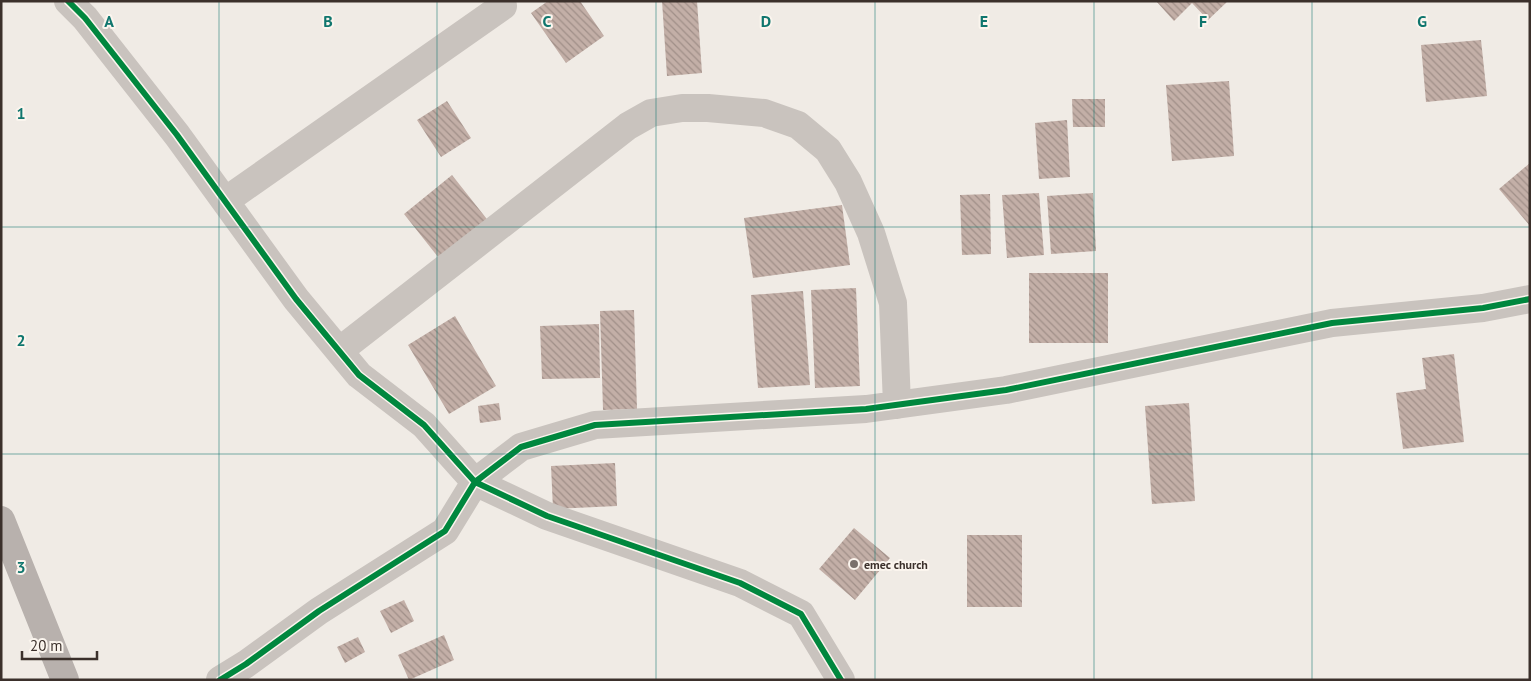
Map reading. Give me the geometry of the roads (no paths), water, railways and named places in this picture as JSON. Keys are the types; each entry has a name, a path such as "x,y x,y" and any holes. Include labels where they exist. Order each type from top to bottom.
{"main road":[{"path":"1,520 65,680"}],"street":[{"path":"68,1 85,18 177,135 296,299 359,375 424,425 475,482 547,516 740,583 801,614 841,680"},
{"path":"225,201 503,6"},
{"path":"339,351 628,126 651,113 682,108 764,112 798,125 828,150 848,182 871,233 894,303 897,405"},
{"path":"220,680 246,664 319,611 445,531 475,482 521,447 595,425 866,409 897,405 1006,390 1332,323 1483,308 1530,299"}],"place":[{"name":"emec church","path":"854,564"}]}
